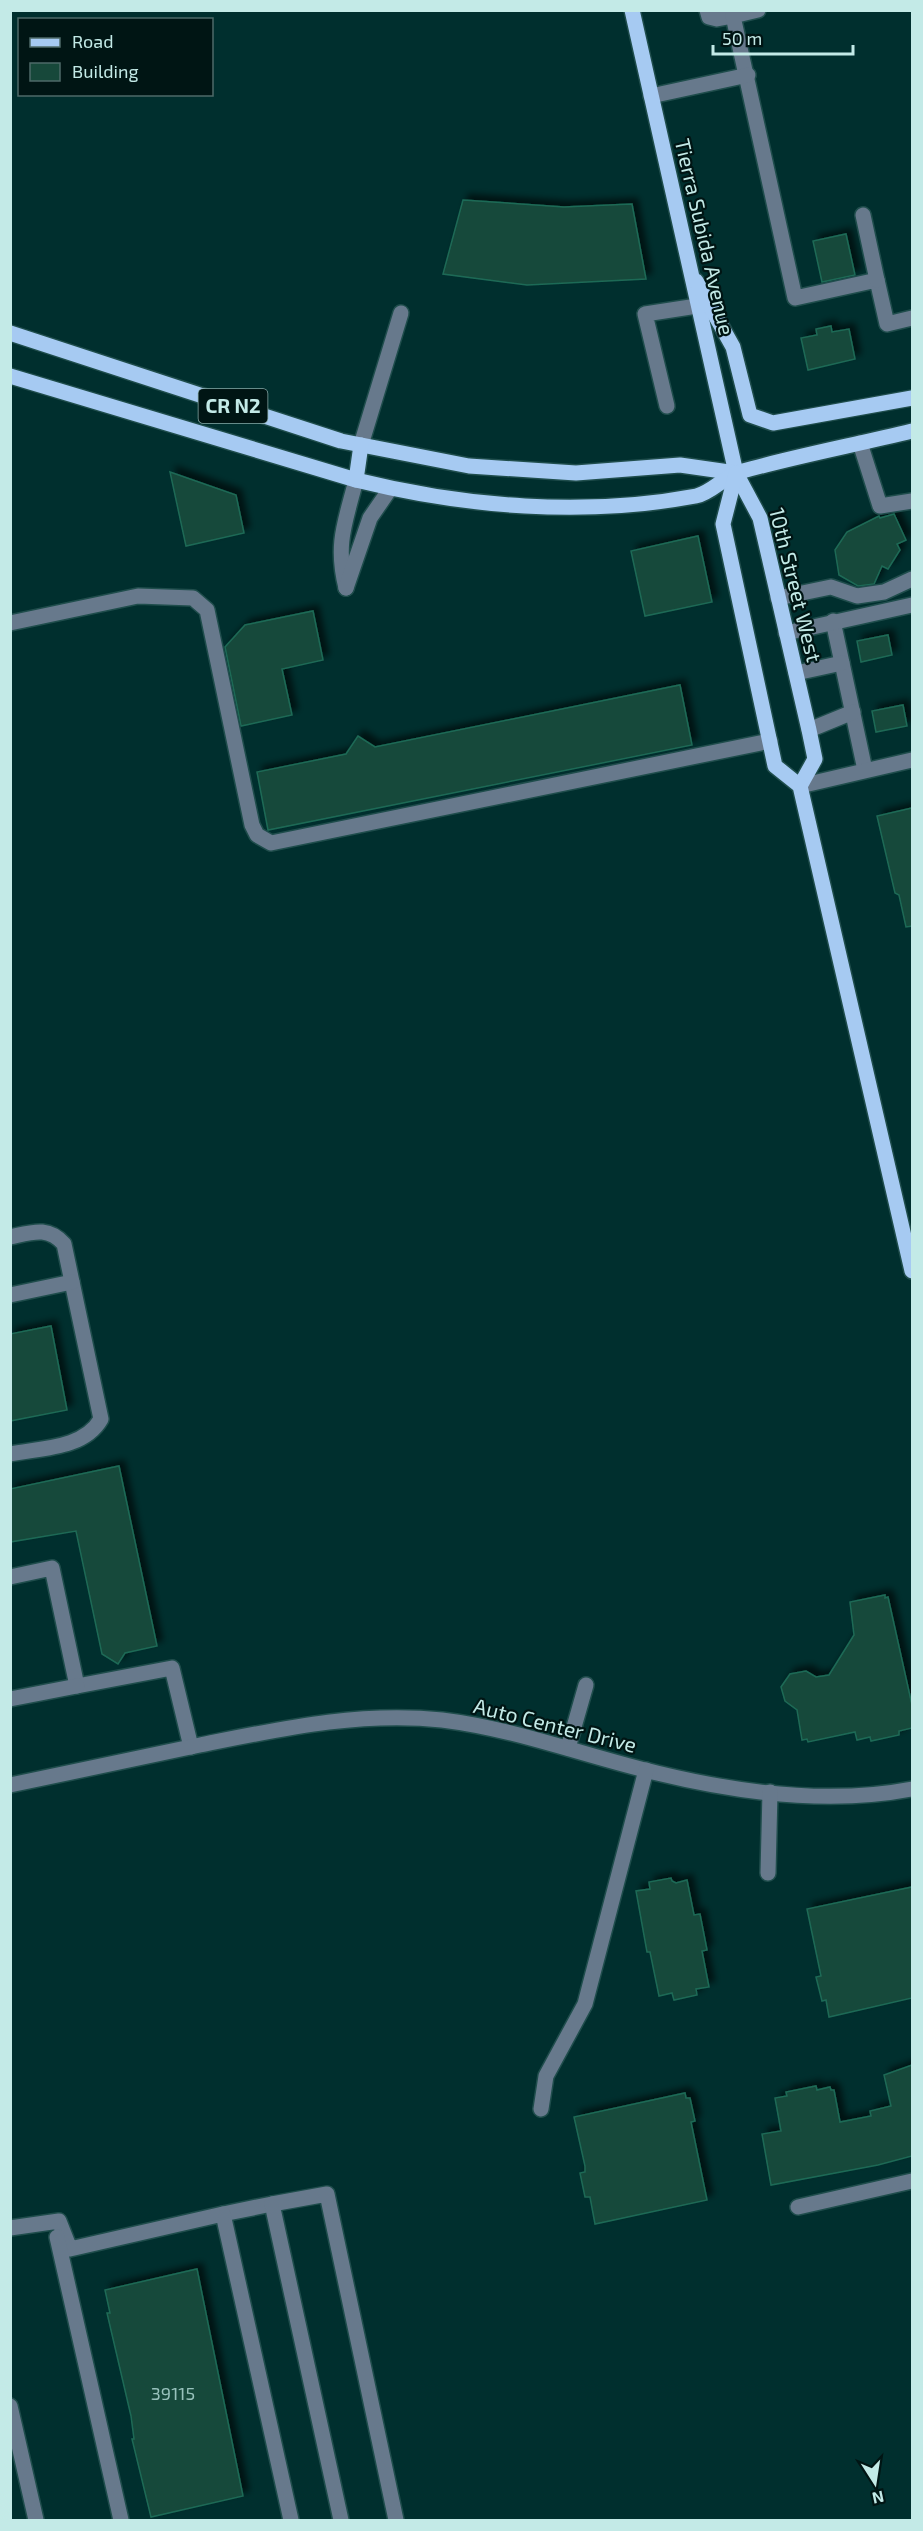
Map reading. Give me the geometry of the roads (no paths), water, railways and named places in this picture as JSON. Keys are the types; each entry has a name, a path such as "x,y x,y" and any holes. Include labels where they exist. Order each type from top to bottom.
{"main road":[{"name":"Tierra Subida Avenue","path":"632,10 736,473"},
{"path":"688,266 733,346 750,415 773,423 912,398"},
{"name":"CR N2","path":"10,333 341,441 469,466 576,473 680,465 736,473"},
{"name":"CR N2","path":"10,376 356,480 390,489 486,504 608,505 698,496 736,473 912,431"},
{"path":"356,480 361,445"},
{"path":"736,473 723,524 775,766 800,786 912,1271"},
{"name":"10th Street West","path":"736,473 760,518 809,730 814,759 800,786"}],"street":[{"path":"707,10 709,16 717,19 758,10"},
{"path":"733,16 748,75 795,298 877,280"},
{"path":"651,96 748,75"},
{"path":"863,215 887,324 912,318"},
{"path":"667,406 645,314 697,306"},
{"path":"361,445 401,313"},
{"path":"860,443 880,506 912,501"},
{"path":"356,480 339,547 339,561 346,588 370,518 390,489"},
{"path":"778,598 831,587 857,596 884,592 912,579"},
{"path":"10,623 138,596 193,598 207,610 252,825 257,835 271,843 292,841 770,741"},
{"path":"786,633 912,605"},
{"path":"833,621 866,770"},
{"path":"796,673 842,663"},
{"path":"809,730 853,712"},
{"path":"800,786 912,760"},
{"path":"10,1237 43,1230 56,1235 64,1244 101,1419 94,1431 80,1440 10,1454"},
{"path":"10,1295 72,1282"},
{"path":"10,1577 52,1568 77,1686"},
{"path":"10,1699 172,1668 191,1747"},
{"path":"568,1748 586,1685"},
{"name":"Auto Center Drive","path":"10,1785 286,1727 363,1718 441,1720 519,1734 646,1770 738,1789 819,1797 912,1789"},
{"path":"542,2109 546,2076 585,2004 646,1770"},
{"path":"768,1873 770,1792"},
{"path":"798,2207 912,2181"},
{"path":"10,2228 60,2221 70,2249 223,2214 327,2194 396,2520"},
{"path":"272,2204 341,2520"},
{"path":"223,2214 291,2520"},
{"path":"54,2222 121,2520"},
{"path":"10,2406 36,2520"}]}
